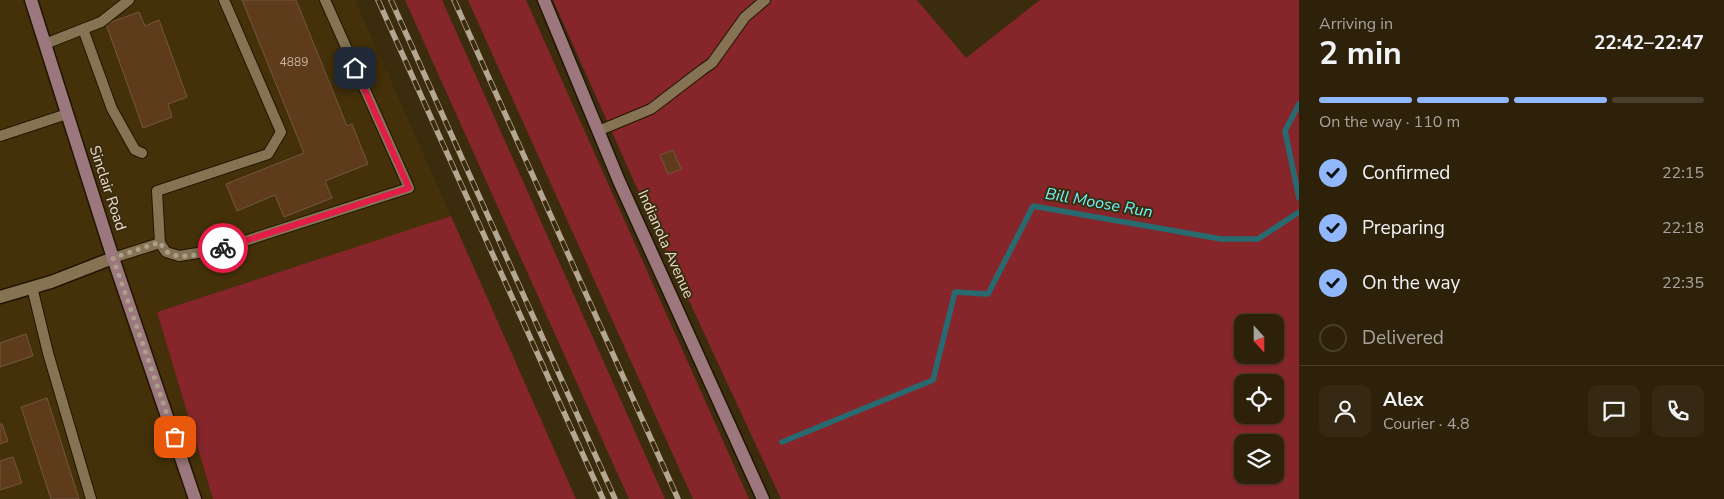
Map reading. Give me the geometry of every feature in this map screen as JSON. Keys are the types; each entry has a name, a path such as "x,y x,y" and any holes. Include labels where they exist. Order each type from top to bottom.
{"main road":[{"name":"Sinclair Road","path":"31,0 113,258 195,499"},
{"name":"Indianola Avenue","path":"544,0 598,131 763,499"}],"street":[{"path":"0,297 51,282 113,258"}],"lane":[{"path":"45,44 101,22 129,0"},
{"path":"224,0 281,132 268,154 157,191 160,242 166,252 179,256 217,250 409,188 324,0"},
{"path":"598,131 651,109 712,63 745,17 765,0"},
{"path":"83,29 112,110 135,150 142,153"},
{"path":"0,136 67,114"},
{"path":"113,258 160,242"},
{"path":"32,287 48,353 91,499"}],"shaded area":[{"path":"0,0 355,0 451,216 157,312 213,499 0,499"},
{"path":"405,0 442,0 665,499 629,499"},
{"path":"468,0 526,0 749,499 693,499"},
{"path":"553,0 917,0 966,58 1040,0 1299,0 1299,499 781,499 641,197"},
{"path":"451,216 576,499 213,499 157,312"}],"building":[{"path":"242,0 296,0 347,126 352,124 368,164 325,181 332,198 284,217 275,195 237,211 226,184 304,153"},
{"path":"139,12 145,26 159,20 187,97 168,104 172,117 143,128 106,24"},
{"path":"673,150 681,169 668,174 660,155"},
{"path":"26,334 33,356 0,367 0,343"},
{"path":"47,398 79,499 51,499 21,407"},
{"path":"0,424 2,424 8,441 0,444"},
{"path":"13,457 22,483 0,490 0,461"}],"waterway":[{"name":"Bill Moose Run","path":"1299,104 1285,131 1299,198"},
{"name":"Bill Moose Run","path":"782,442 933,380 955,292 988,294 1033,206 1221,239 1258,239 1299,212"}],"railway":[{"path":"378,0 603,499"},
{"path":"391,0 615,499"},
{"path":"454,0 678,499"}],"way so far":[{"path":"175,437 113,258 160,242 166,252 179,256 223,248"}],"route":[{"path":"223,248 409,188 355,68"}]}
